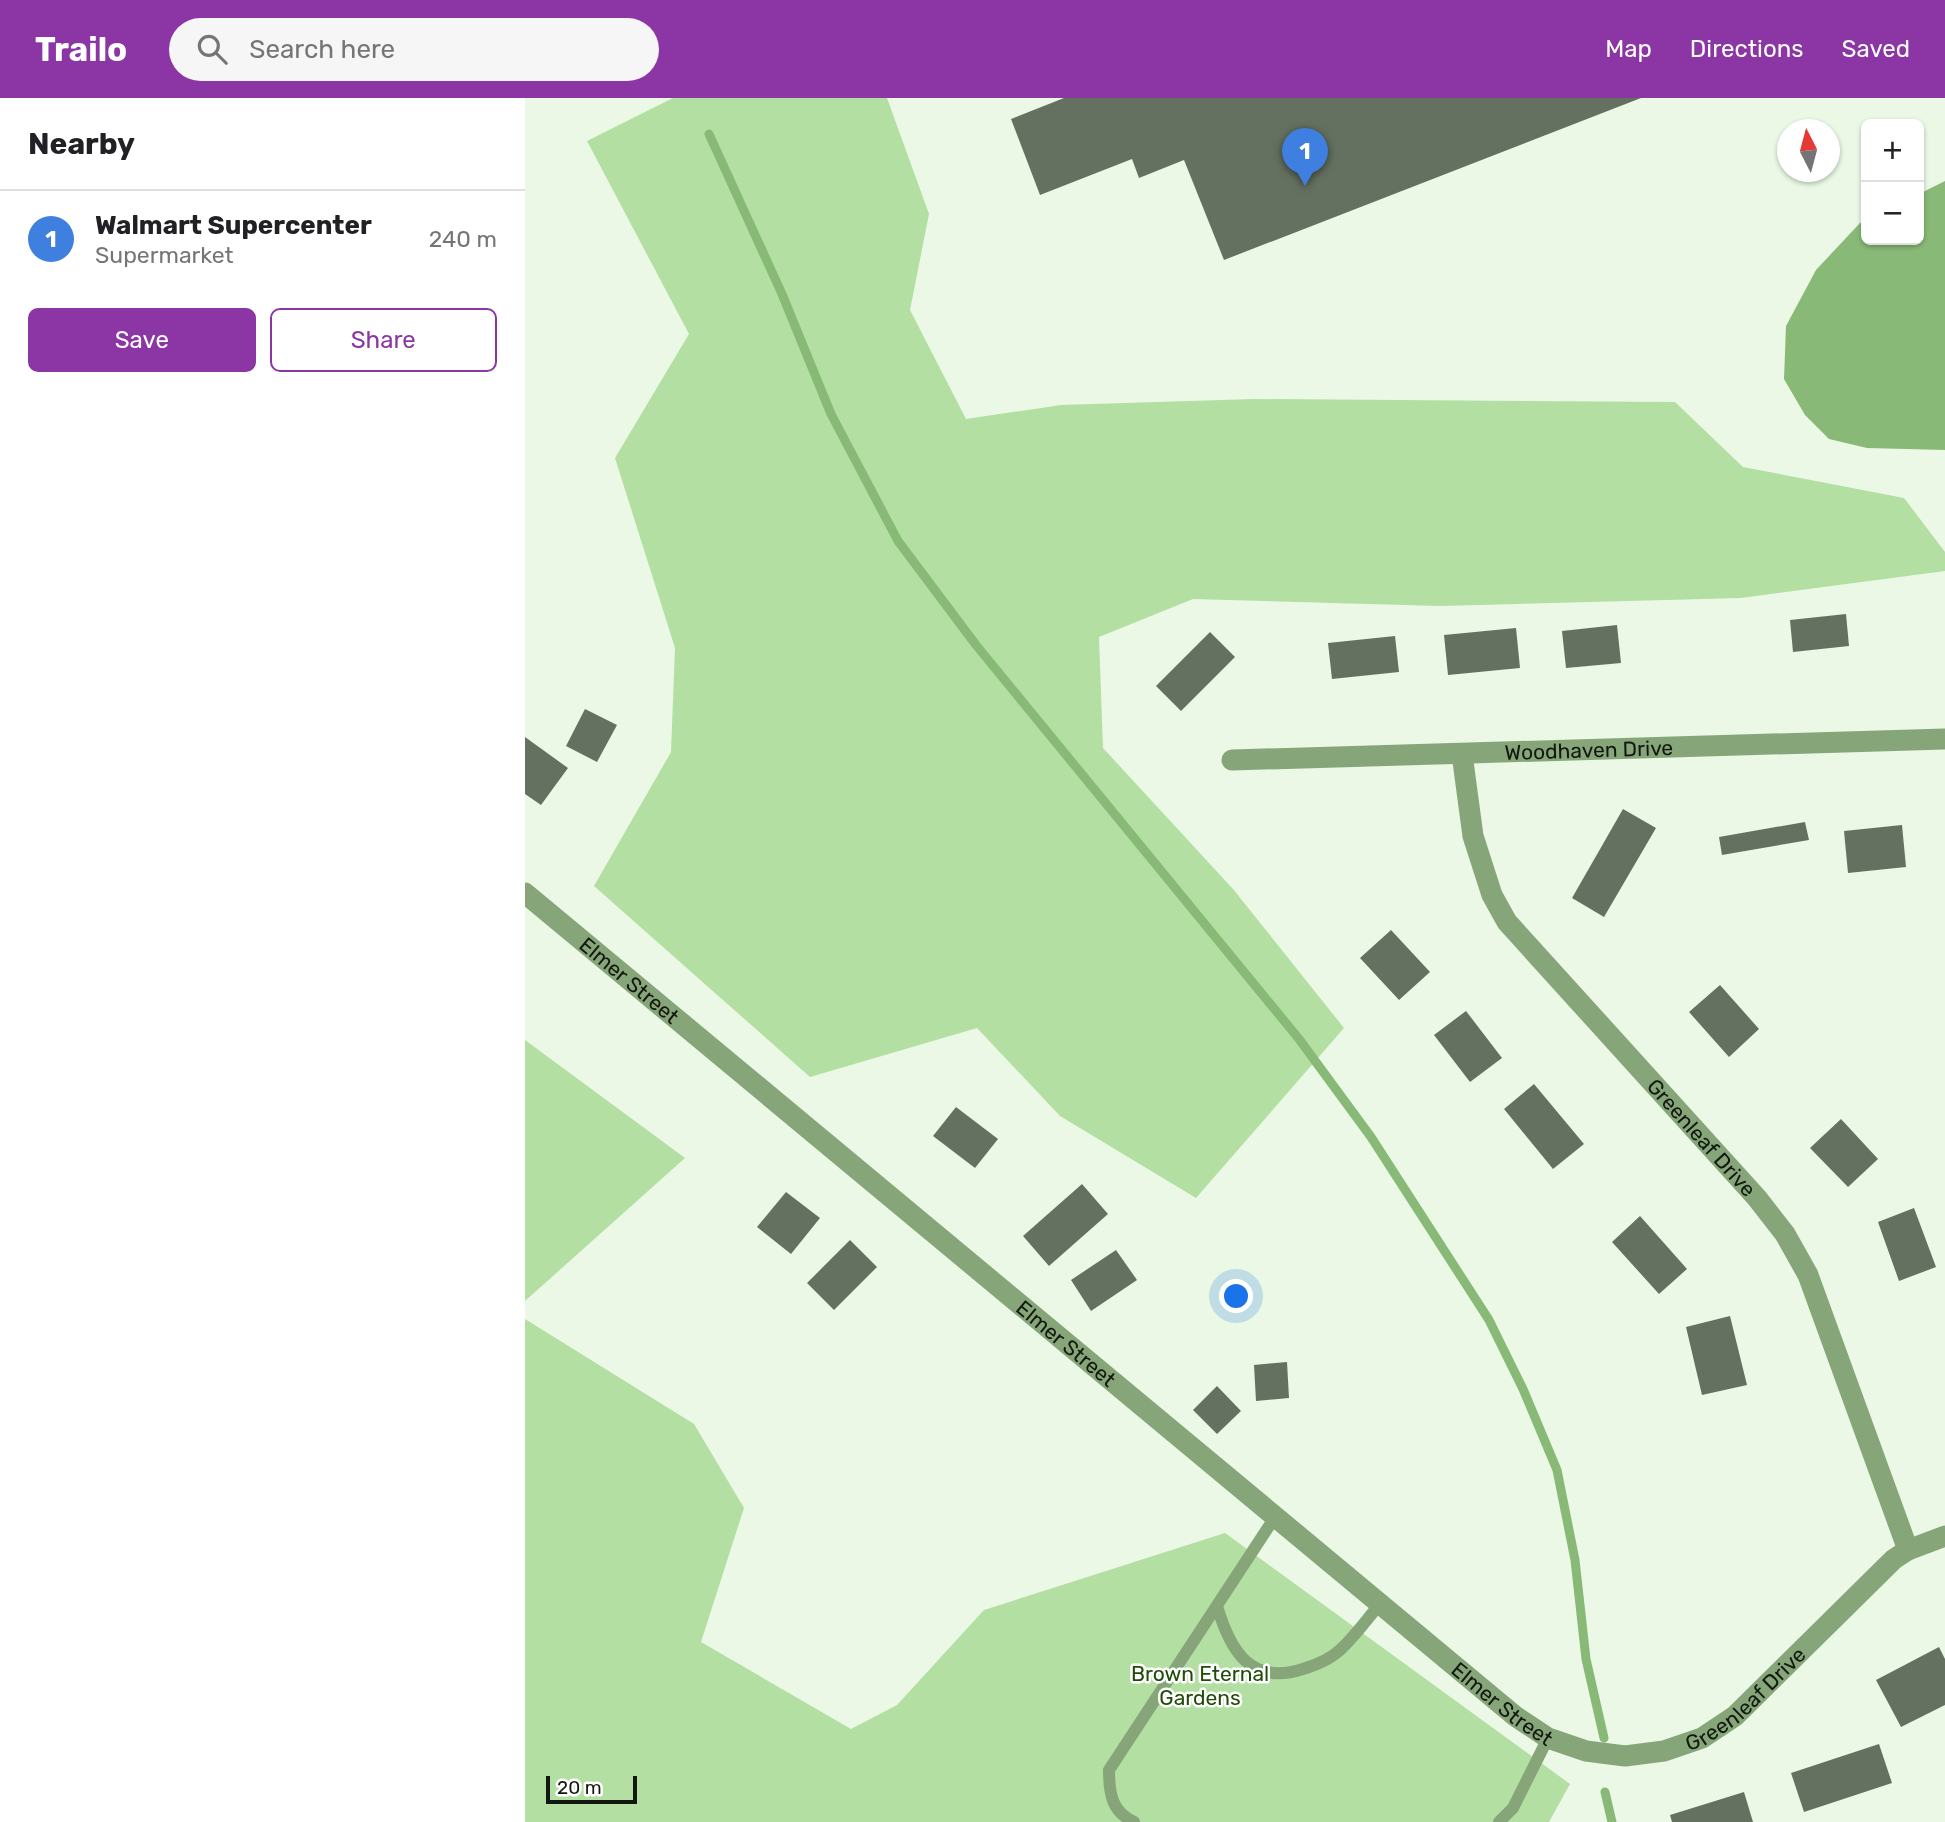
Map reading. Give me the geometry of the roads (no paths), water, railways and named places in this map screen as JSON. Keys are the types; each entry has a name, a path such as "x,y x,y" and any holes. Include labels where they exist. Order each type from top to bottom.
{"street":[{"name":"Woodhaven Drive","path":"1232,760 1945,739"},
{"name":"Greenleaf Drive","path":"1462,754 1473,836 1492,895 1507,922 1756,1198 1785,1234 1808,1275 1908,1550"},
{"name":"Elmer Street","path":"525,893 1515,1716 1548,1738 1586,1751 1625,1756"},
{"name":"Greenleaf Drive","path":"1625,1756 1664,1751 1702,1738 1735,1716 1894,1559 1908,1550 1945,1536"}],"lane":[{"path":"1135,1822 1122,1816 1111,1801 1109,1770 1275,1517"},
{"path":"1217,1606 1224,1632 1239,1655 1253,1668 1271,1675 1294,1672 1317,1664 1339,1651 1380,1604"},
{"path":"1499,1822 1513,1808 1548,1738"}],"waterway":[{"path":"709,134 782,294 831,414 898,541 976,645 1299,1039 1371,1137 1489,1320 1523,1389 1557,1470 1575,1560 1586,1659 1604,1738"},
{"path":"1605,1792 1612,1822"}],"place":[{"name":"Walmart Supercenter","path":"1305,186"}],"park label":[{"name":"Brown Eternal Gardens","path":"1200,1685"}]}
